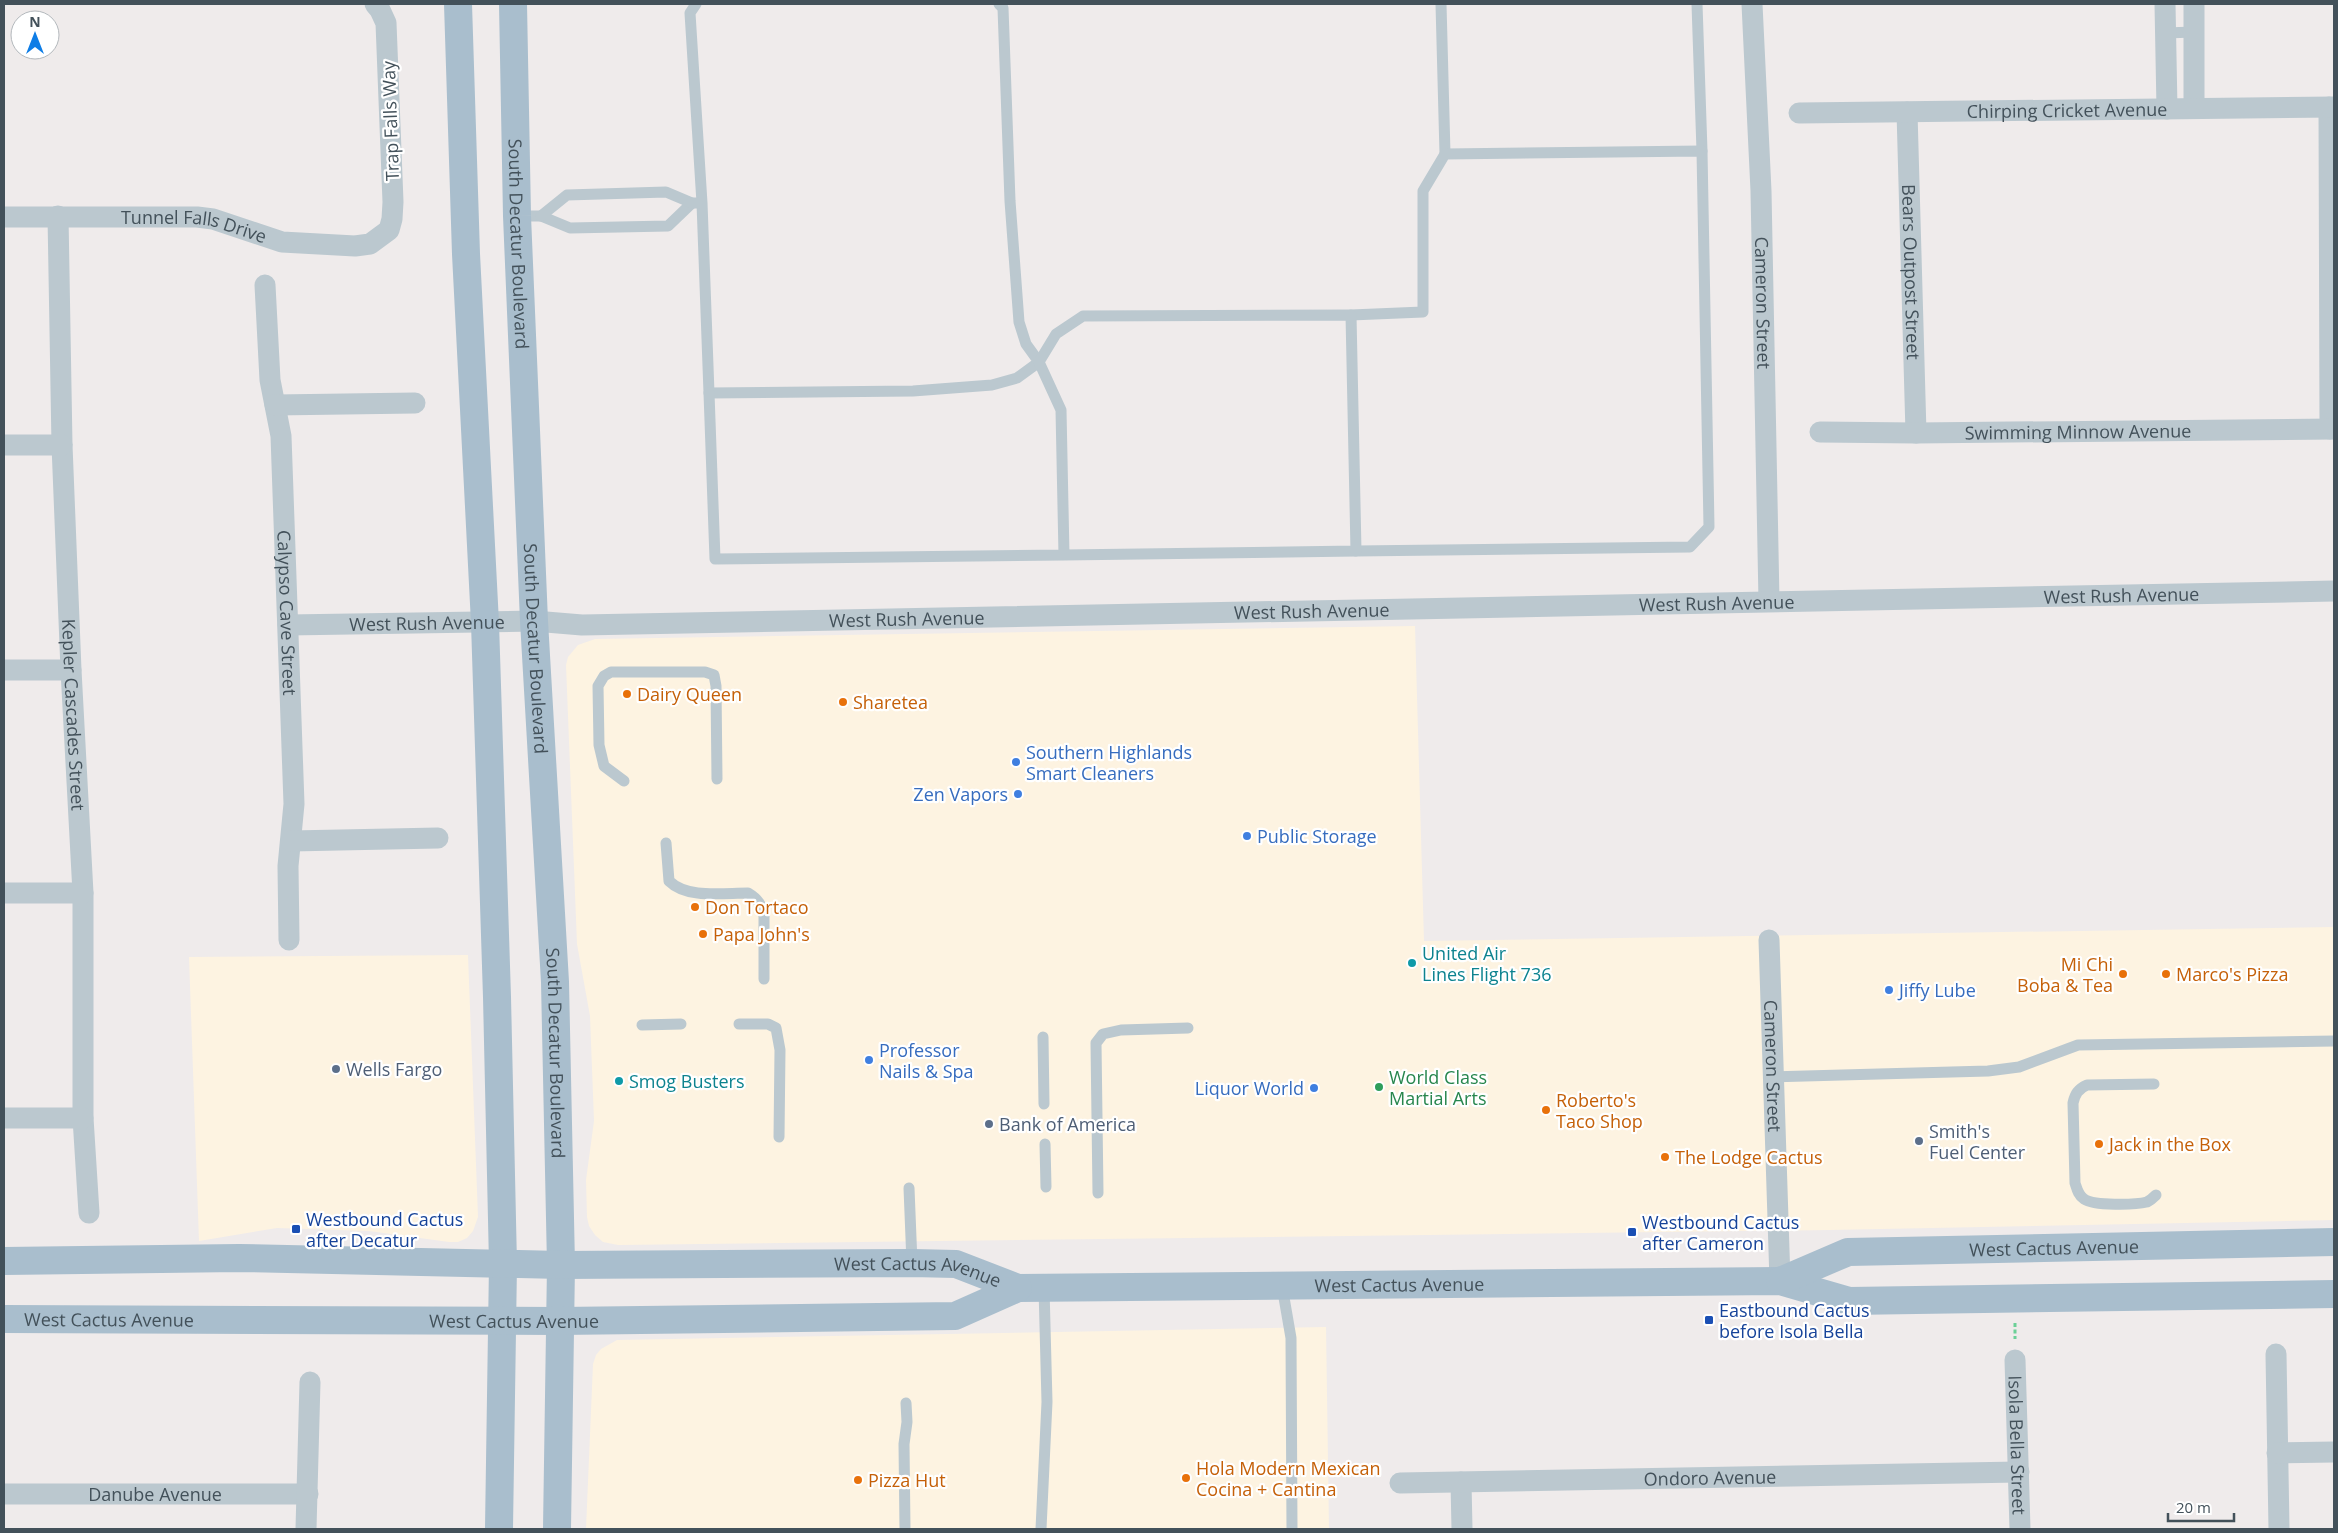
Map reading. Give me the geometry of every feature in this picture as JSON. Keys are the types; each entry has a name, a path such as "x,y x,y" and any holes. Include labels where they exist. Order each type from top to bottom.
{"main road":[{"path":"458,4 466,254 485,624 497,987 503,1264 499,1529"},
{"name":"South Decatur Boulevard","path":"513,4 529,216 534,621 555,982 561,1266 556,1529"},
{"name":"West Cactus Avenue","path":"1780,1281 1848,1252 2334,1242"},
{"name":"West Cactus Avenue","path":"4,1261 239,1258 561,1266 912,1262 956,1264 1031,1288 1780,1281 1849,1301 2334,1294"},
{"name":"West Cactus Avenue","path":"4,1319 560,1321 955,1316 1031,1288"}],"street":[{"name":"Trap Falls Way","path":"375,4 386,23 392,192 392,218 389,230 381,238"},
{"name":"Cameron Street","path":"1752,4 1761,191 1769,601"},
{"path":"2165,4 2167,109"},
{"path":"2194,4 2194,108"},
{"path":"2332,107 2332,429"},
{"name":"Chirping Cricket Avenue","path":"1799,113 2332,107"},
{"name":"Bears Outpost Street","path":"1907,112 1916,433"},
{"name":"Kepler Cascades Street","path":"58,216 62,445 70,670 83,893 83,1118 89,1213"},
{"name":"Tunnel Falls Drive","path":"4,217 197,217 213,219 282,242 355,246 370,244 381,238"},
{"name":"Calypso Cave Street","path":"265,285 270,380 281,436 288,625 294,804 288,866 289,940"},
{"path":"275,405 414,403"},
{"name":"Swimming Minnow Avenue","path":"1820,432 1916,433 2332,429"},
{"path":"4,445 62,445"},
{"name":"West Rush Avenue","path":"288,625 485,624 534,621 582,625 2334,591"},
{"path":"4,670 70,670"},
{"path":"291,841 438,838"},
{"path":"4,893 83,893"},
{"name":"Cameron Street","path":"1769,940 1780,1281"},
{"path":"4,1118 83,1118"},
{"path":"2276,1354 2279,1529"},
{"name":"Isola Bella Street","path":"2015,1360 2020,1472 2020,1529"},
{"path":"306,1529 310,1382"},
{"path":"2277,1452 2334,1452"},
{"name":"Ondoro Avenue","path":"1400,1483 2020,1472"},
{"path":"1461,1482 1462,1529"},
{"name":"Danube Avenue","path":"4,1494 308,1494"}],"lane":[{"path":"696,4 690,13 697,204 709,393 715,559 1690,547 1710,527 1697,4"},
{"path":"1000,4 1003,8 1010,201 1019,322 1026,344 1039,362 1061,410 1064,555"},
{"path":"709,393 913,390 992,385 1017,378 1039,362 1056,334 1083,316 1350,315 1423,312 1423,191 1445,154 1441,4"},
{"path":"2165,32 2194,32"},
{"path":"1445,154 1702,151"},
{"path":"529,216 568,195 666,192 697,204"},
{"path":"529,216 570,228 668,226 697,204"},
{"path":"1350,315 1356,551"},
{"path":"624,780 604,766 599,744 598,686 604,676 611,672 705,672 714,675 716,686 716,779"},
{"path":"666,843 668,881 677,889 688,892 748,894 756,898 764,916 764,979"},
{"path":"642,1025 681,1024"},
{"path":"739,1024 768,1024 776,1028 780,1050 779,1138"},
{"path":"1098,1193 1096,1043 1103,1034 1121,1030 1188,1028"},
{"path":"1043,1037 1044,1104"},
{"path":"1773,1076 1988,1071 2019,1067 2078,1045 2334,1041"},
{"path":"2154,1084 2087,1085 2075,1094 2073,1103 2075,1182 2078,1194 2085,1200 2098,1204 2141,1203 2149,1201 2156,1195"},
{"path":"1045,1144 1046,1187"},
{"path":"909,1188 912,1262"},
{"path":"1282,1286 1291,1338 1292,1529"},
{"path":"1031,1288 1047,1402 1042,1529"},
{"path":"904,1529 906,1403"}],"shaded area":[{"path":"1415,626 1424,941 2334,927 2334,1220 1829,1230 618,1245 603,1242 595,1235 589,1226 587,1217 586,1180 594,1121 590,1016 577,944 566,665 568,657 578,645 595,639"},
{"path":"468,955 478,1217 473,1231 467,1238 458,1242 449,1242 369,1231 277,1228 199,1241 189,957"},
{"path":"1326,1327 1329,1529 586,1529 593,1364 596,1355 601,1349 617,1340"}],"place":[{"name":"Dairy Queen","path":"627,694"},
{"name":"Sharetea","path":"843,702"},
{"name":"Southern Highlands Smart Cleaners","path":"1016,762"},
{"name":"Zen Vapors","path":"1018,794"},
{"name":"Public Storage","path":"1247,836"},
{"name":"Don Tortaco","path":"695,907"},
{"name":"Papa John's","path":"703,934"},
{"name":"United Air Lines Flight 736","path":"1412,963"},
{"name":"Mi Chi Boba & Tea","path":"2123,974"},
{"name":"Marco's Pizza","path":"2166,974"},
{"name":"Jiffy Lube","path":"1889,990"},
{"name":"Professor Nails & Spa","path":"869,1060"},
{"name":"Wells Fargo","path":"336,1069"},
{"name":"Smog Busters","path":"619,1081"},
{"name":"World Class Martial Arts","path":"1379,1087"},
{"name":"Liquor World","path":"1314,1088"},
{"name":"Roberto's Taco Shop","path":"1546,1110"},
{"name":"Bank of America","path":"989,1124"},
{"name":"Smith's Fuel Center","path":"1919,1141"},
{"name":"Jack in the Box","path":"2099,1144"},
{"name":"The Lodge Cactus","path":"1665,1157"},
{"name":"Westbound Cactus after Decatur","path":"296,1229"},
{"name":"Westbound Cactus after Cameron","path":"1632,1232"},
{"name":"Eastbound Cactus before Isola Bella","path":"1709,1320"},
{"name":"Hola Modern Mexican Cocina + Cantina","path":"1186,1478"},
{"name":"Pizza Hut","path":"858,1480"}]}
